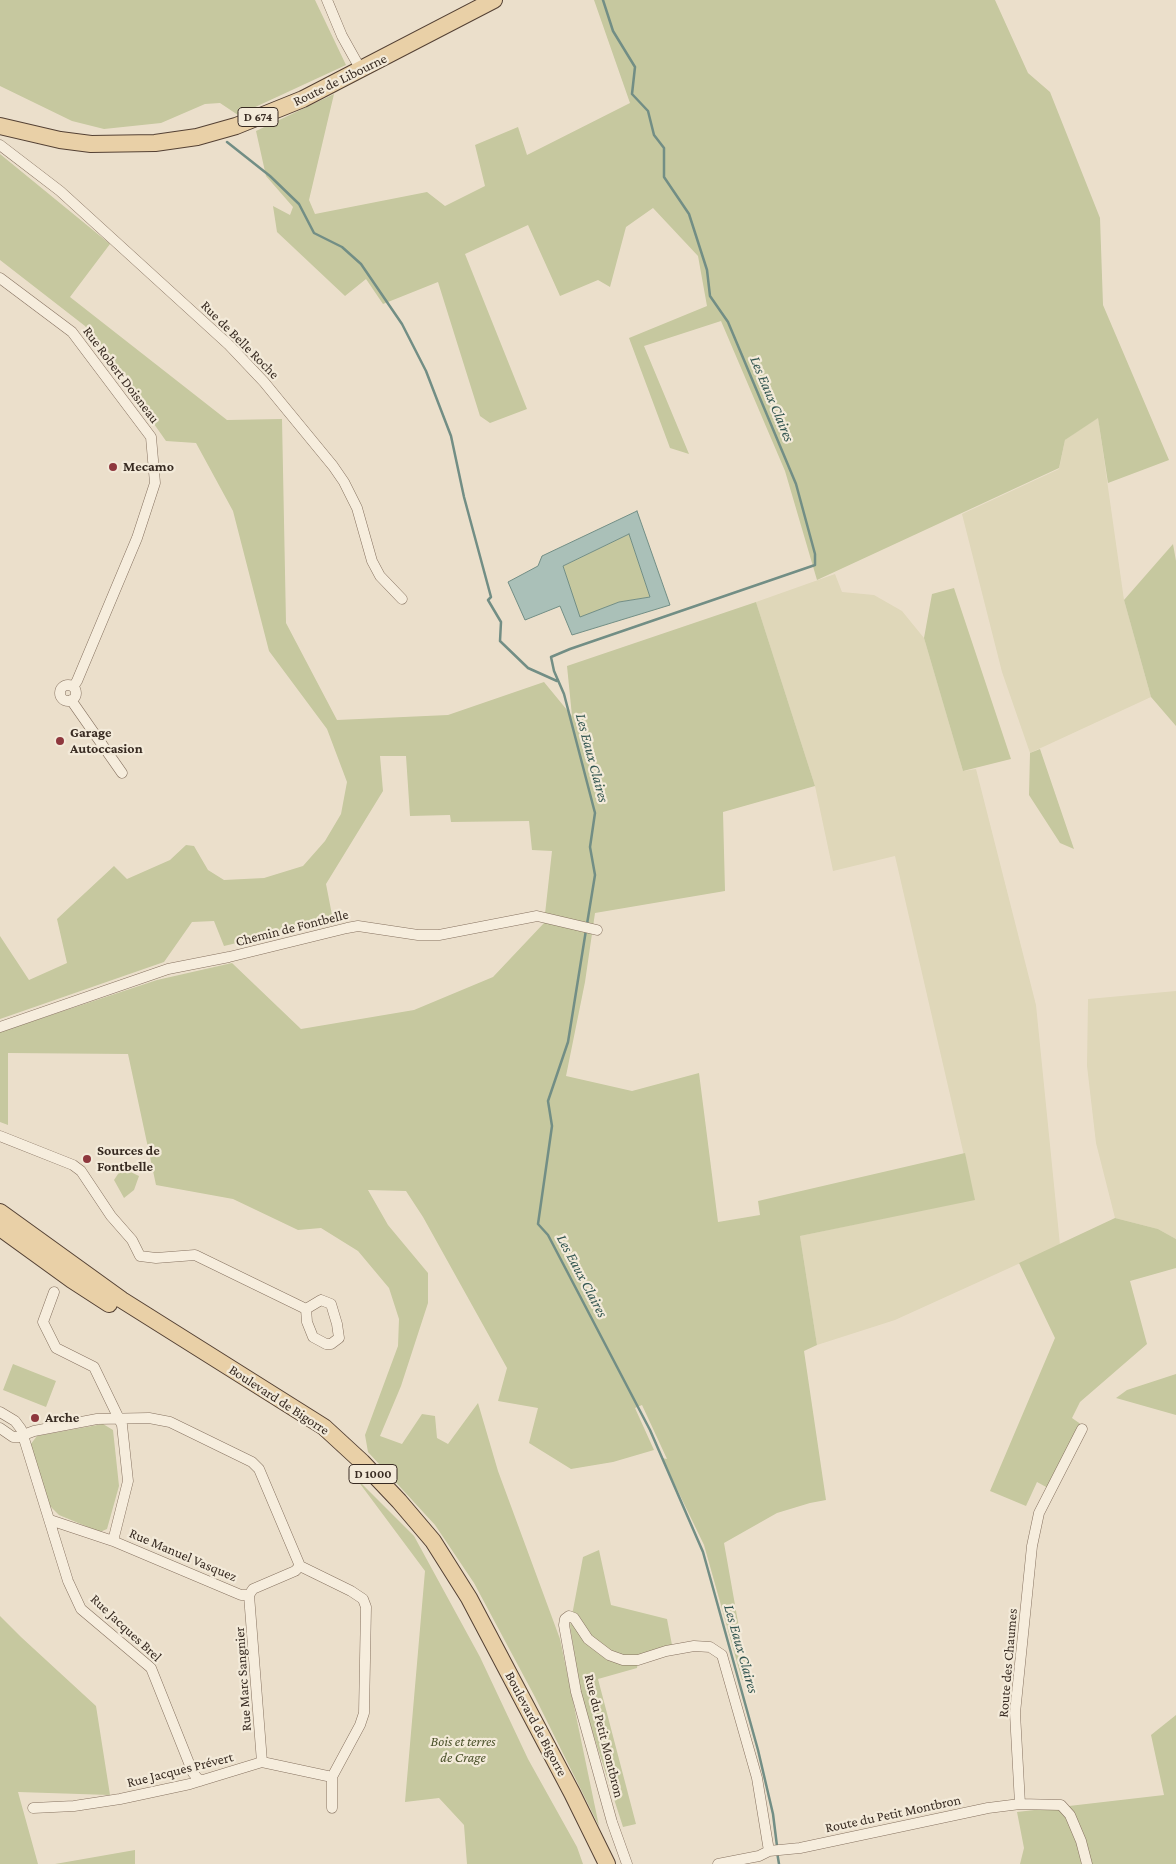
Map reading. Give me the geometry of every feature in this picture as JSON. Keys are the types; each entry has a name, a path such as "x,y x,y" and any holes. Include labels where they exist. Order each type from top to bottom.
{"main road":[{"name":"Route de Libourne","path":"0,126 60,140 91,144 155,143 196,137 266,114 361,70 476,4 494,0"},
{"name":"Boulevard de Bigorre","path":"0,1212 122,1300 324,1427 362,1462 399,1501 433,1541 469,1598 572,1793 607,1864"},
{"name":"Boulevard de Bigorre","path":"0,1228 72,1280 296,1415 326,1437 392,1503 426,1541 456,1591 563,1790 596,1864"}],"street":[{"path":"327,0 342,36 361,70"},
{"name":"Rue de Belle Roche","path":"0,145 60,191 229,345 264,382 334,466 356,508 372,561 380,576 402,600"},
{"name":"Rue Robert Doisneau","path":"0,278 72,332 151,437 155,484 137,538 73,687 76,693 71,700 122,773"},
{"name":"Chemin de Fontbelle","path":"0,1027 168,969 229,957 358,926 439,935 537,916 594,929"},
{"path":"0,1136 73,1165 81,1171 111,1216 132,1240 140,1256 156,1258 195,1255 306,1309"},
{"path":"54,1292 43,1322 56,1348 94,1367 122,1425 128,1481 113,1541"},
{"name":"Rue Jacques Brel","path":"0,1412 15,1421 21,1429 68,1581 81,1609 151,1668 194,1772 200,1781"},
{"path":"0,1428 12,1437 50,1428 118,1418 149,1418 170,1422 252,1462 264,1476 300,1566 351,1591 363,1599 366,1607 364,1713 360,1725 332,1777 332,1808"},
{"name":"Route des Chaumes","path":"1020,1804 1015,1713 1032,1546 1040,1513 1082,1429"},
{"name":"Rue Manuel Vasquez","path":"50,1520 113,1541 241,1595 249,1595 253,1589 295,1571 300,1566"},
{"name":"Rue Marc Sangnier","path":"249,1595 262,1762"},
{"name":"Rue du Petit Montbron","path":"627,1864 612,1822 576,1692 564,1625 565,1618 569,1616 574,1618 588,1639 609,1655 623,1660 638,1660 666,1651 694,1646 710,1647 722,1655 757,1778 775,1851"},
{"name":"Rue Jacques Prévert","path":"33,1808 74,1806 120,1799 200,1781 262,1762 332,1777"},
{"path":"1020,1804 1061,1805 1070,1815 1081,1841 1087,1864"},
{"name":"Route du Petit Montbron","path":"718,1864 988,1808 1020,1804"}],"shaded area":[{"path":"1098,417 1124,600 1151,697 1030,753 1002,672 962,514 1059,469 1065,440"},
{"path":"835,574 842,592 874,595 902,611 924,638 963,771 976,769 1036,1005 1060,1245 895,1320 817,1345 800,1236 974,1199 895,856 833,871 815,786 756,602"},
{"path":"1176,991 1176,1239 1158,1229 1115,1218 1096,1143 1087,1066 1088,999"}],"green space":[{"path":"0,0 315,0 346,65 238,115 220,103 205,104 161,123 104,129 72,121 0,86"},
{"path":"594,0 995,0 1028,73 1050,92 1100,218 1103,305 1169,460 1108,483 1098,418 1065,440 1059,468 817,580 785,471 721,321 644,346 689,454 670,448 629,338 707,306 698,256 653,208 626,227 610,287 598,280 560,296 528,225 465,254 527,409 490,423 480,416 438,282 383,304 366,279 345,296 277,232 273,206 290,215 293,207 266,176 256,131 334,94 309,200 315,214 427,192 445,206 485,186 475,145 518,127 527,155 630,103"},
{"path":"0,154 110,244 70,297 227,420 282,419 286,623 337,720 448,715 544,682 572,716 567,666 756,602 815,786 723,812 725,891 595,913 585,982 566,1076 632,1091 699,1073 718,1222 760,1215 758,1201 965,1153 975,1200 800,1236 817,1345 804,1351 826,1500 777,1513 724,1543 748,1678 742,1680 704,1545 662,1458 667,1459 642,1405 635,1408 654,1450 613,1462 571,1469 529,1443 538,1408 498,1401 507,1368 423,1217 406,1191 368,1190 388,1225 428,1273 428,1303 401,1386 380,1436 402,1444 422,1414 435,1416 437,1438 448,1444 478,1403 498,1471 560,1639 599,1826 535,1697 474,1583 435,1525 368,1452 365,1435 398,1346 399,1319 389,1288 358,1251 321,1228 298,1230 233,1199 156,1185 128,1054 8,1053 8,1125 0,1122 0,1032 157,980 232,963 301,1029 414,1010 493,977 544,923 552,851 532,850 529,821 451,822 450,815 410,816 406,756 380,756 383,791 326,884 333,920 224,946 214,921 192,922 164,962 0,1019 0,936 29,980 67,963 57,919 114,866 127,879 170,860 186,845 194,846 208,870 224,880 264,878 303,866 325,841 341,814 347,782 327,729 269,651 233,511 196,443 166,441 85,326 0,260"},
{"path":"629,534 650,597 619,602 579,618 563,566"},
{"path":"1173,544 1176,561 1176,726 1151,697 1124,600"},
{"path":"954,588 1011,759 963,771 924,638 932,594"},
{"path":"1040,749 1074,849 1060,843 1029,795 1030,753"},
{"path":"122,1168 139,1176 134,1190 124,1198 114,1180"},
{"path":"1115,1218 1158,1229 1176,1239 1176,1268 1130,1281 1147,1344 1080,1402 1072,1418 1082,1425 1048,1488 1037,1482 1026,1506 990,1491 1055,1338 1019,1263"},
{"path":"13,1364 56,1381 46,1407 3,1390"},
{"path":"1176,1374 1176,1415 1116,1398 1127,1390"},
{"path":"103,1424 113,1430 119,1486 107,1529 100,1532 59,1515 50,1506 30,1445 37,1436"},
{"name":"Bois et terres de Crage","path":"355,1477 414,1536 480,1657 528,1759 577,1847 583,1864 467,1864 464,1825 439,1798 405,1802 425,1571"},
{"path":"599,1550 611,1605 667,1619 672,1645 639,1656 637,1668 598,1679 636,1824 623,1827 581,1696 570,1626 583,1557"},
{"path":"0,1616 96,1706 110,1795 18,1792 38,1864 0,1864"},
{"path":"1176,1715 1176,1864 1020,1864 1024,1848 1017,1812 1164,1795 1151,1735"},
{"path":"135,1850 135,1864 55,1864"}],"water":[{"path":"637,511 670,605 572,635 560,606 525,620 508,582 538,566 542,556","holes":["629,534 650,597 619,602 580,617 563,566"]}],"waterway":[{"name":"Les Eaux Claires","path":"587,924 595,875 590,847 595,813 564,694 554,671 551,657 815,565 815,554 796,484 728,322 710,296 707,270 689,214 664,177 664,148 654,135 648,111 632,94 635,67 613,31 603,0"},
{"name":"Les Eaux Claires","path":"227,142 270,176 299,204 314,233 342,247 361,264 402,324 426,371 451,436 464,497 491,597 488,600 501,622 500,641 528,668 557,681"},
{"name":"Les Eaux Claires","path":"586,930 568,1042 548,1101 552,1126 538,1224 548,1235 650,1430 703,1552 758,1750 773,1814 777,1846"},
{"name":"Les Eaux Claires","path":"777,1852 779,1864"}],"place":[{"name":"Mecamo","path":"113,467"},
{"name":"Garage Autoccasion","path":"60,741"},
{"name":"Sources de Fontbelle","path":"87,1159"},
{"name":"Arche","path":"35,1418"}]}
